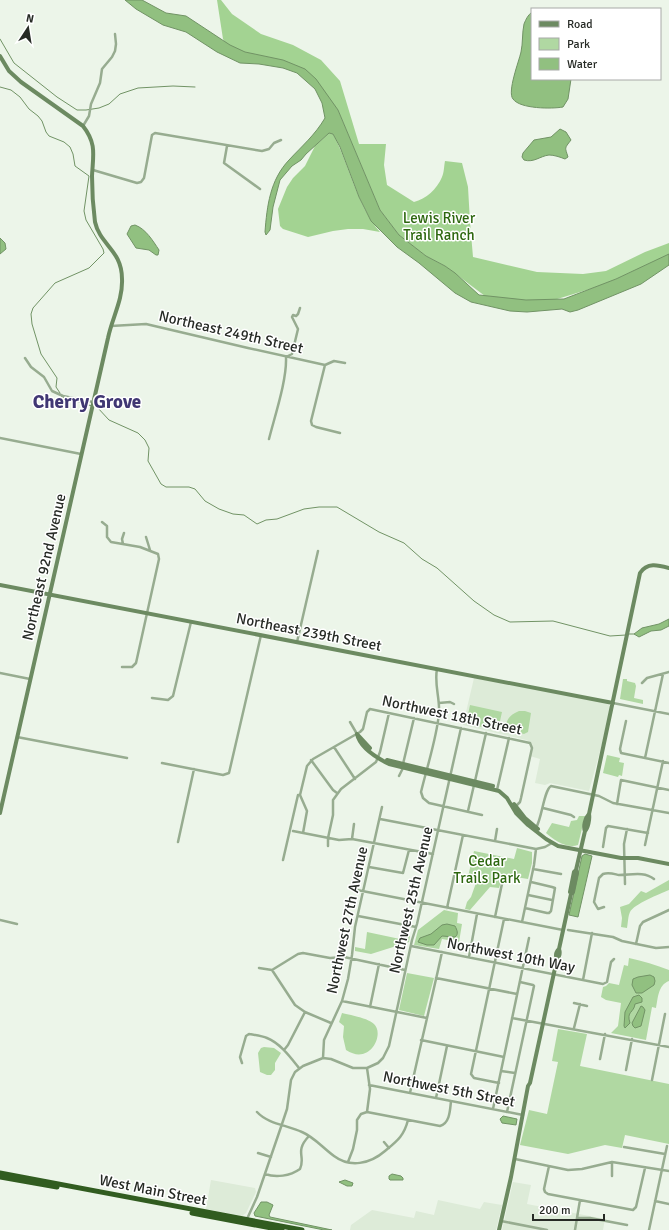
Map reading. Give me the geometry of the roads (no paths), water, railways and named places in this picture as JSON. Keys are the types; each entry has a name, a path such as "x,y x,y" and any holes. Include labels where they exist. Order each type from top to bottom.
{"highway":[{"name":"West Main Street","path":"0,1173 246,1221 269,1229 282,1230"},
{"name":"West Main Street","path":"0,1177 302,1230"}],"street":[{"path":"0,56 9,71 21,82 83,126 89,116 91,104 100,83 102,69 115,51 115,34"},
{"name":"Northeast 92nd Avenue","path":"0,812 93,402 111,326 121,296 121,267 117,257 102,237 96,226 92,184 94,146 89,133 83,126"},
{"path":"93,170 137,183 141,182 144,178 152,135 159,133 227,146 266,151 274,143 281,140"},
{"path":"227,146 224,164 260,189"},
{"path":"269,439 287,365 286,357 292,354 298,329 292,317 293,315 296,316 298,314 300,308"},
{"name":"Northeast 249th Street","path":"111,326 146,324 325,365 334,361 345,362"},
{"path":"25,358 31,367 44,377 52,391 63,396 93,402"},
{"path":"325,365 311,421 312,425 316,427 340,433"},
{"path":"0,438 82,454"},
{"path":"102,522 107,526 107,538 113,543 150,550 158,555 159,559 136,663 132,667 122,667"},
{"path":"124,533 122,542 124,544"},
{"path":"146,537 150,550"},
{"path":"297,642 318,551"},
{"path":"499,1230 523,1115 531,1086 530,1083 553,974 557,959 559,957 559,949 571,894 570,892 574,872 576,870 585,831 587,829 590,817 589,814 639,577 643,568 651,565 669,568"},
{"name":"Northeast 239th Street","path":"0,585 613,703"},
{"path":"152,698 168,700 173,696 191,622"},
{"path":"162,763 223,775 227,774 230,770 261,635"},
{"path":"437,669 435,683 439,703 438,723 421,792 423,798 429,803 482,815"},
{"path":"642,683 647,678 669,672"},
{"path":"0,673 30,679"},
{"path":"645,758 663,674"},
{"path":"439,703 450,702 454,704"},
{"path":"613,703 669,714"},
{"name":"Northwest 18th Street","path":"357,734 363,729 368,710 528,742 531,744 532,748 520,802 515,808"},
{"path":"328,846 328,838 333,815 333,802 337,794 344,786 371,767 378,757 389,713"},
{"path":"399,776 403,766 414,718"},
{"path":"626,721 621,752 623,754 669,763"},
{"path":"350,722 363,745 389,764 474,782 497,789 515,808 518,816 551,841 564,848 624,858 638,858 669,864"},
{"name":"Northwest 25th Avenue","path":"368,1068 378,1063 386,1054 389,1046 461,728"},
{"path":"468,812 486,733"},
{"path":"283,860 298,795 300,795 308,763 357,734"},
{"path":"17,737 127,758"},
{"path":"497,789 509,738"},
{"path":"334,747 355,779"},
{"path":"311,760 337,794"},
{"path":"645,845 663,762"},
{"path":"178,842 194,770"},
{"path":"617,804 621,780 669,790"},
{"path":"535,829 540,820 547,789 550,786 593,795 617,804 669,813"},
{"path":"300,795 307,811 303,833"},
{"name":"Northwest 27th Avenue","path":"324,1058 324,1040 342,1001 352,958 354,935 382,807"},
{"path":"543,808 574,817"},
{"path":"380,819 536,849 545,847 551,841"},
{"path":"352,839 354,824"},
{"path":"603,847 608,826 648,833"},
{"path":"494,841 497,829"},
{"path":"625,884 624,844 627,829"},
{"path":"292,831 338,840 352,839 433,854"},
{"path":"447,908 463,835"},
{"path":"522,922 534,869 536,849"},
{"path":"369,867 402,873 404,871 409,850"},
{"path":"534,869 561,874"},
{"path":"604,907 598,909 594,902 599,878 602,874 641,874 651,876 654,879"},
{"path":"495,917 503,879 506,876"},
{"path":"525,908 549,913 555,889 531,882"},
{"path":"352,889 563,930"},
{"path":"528,895 552,900"},
{"path":"636,944 640,926 643,922 669,910"},
{"path":"469,958 478,914"},
{"path":"358,916 416,927"},
{"path":"499,1083 472,1077 471,1074 504,919"},
{"path":"0,920 16,924"},
{"path":"568,930 613,937 620,941 659,948 669,947"},
{"path":"583,980 592,933"},
{"path":"493,1109 529,938"},
{"name":"Northwest 10th Way","path":"411,946 603,984 606,983 611,962 614,960"},
{"path":"410,1093 442,952"},
{"path":"260,968 272,970 301,953 330,958 352,958 406,970"},
{"path":"370,1006 379,964"},
{"path":"272,970 293,1002 305,1012 331,1024"},
{"path":"436,978 517,994"},
{"path":"507,1112 534,986 520,982"},
{"path":"342,1001 427,1018"},
{"path":"574,1003 587,1006"},
{"path":"574,1028 580,1004"},
{"path":"284,1050 305,1012"},
{"path":"652,1080 665,1014"},
{"path":"512,1018 574,1028 669,1047"},
{"path":"242,1063 240,1058 246,1035 249,1034 267,1038 284,1050 299,1068"},
{"path":"600,1059 605,1034"},
{"path":"421,1040 504,1057"},
{"path":"626,1070 632,1040"},
{"path":"436,1098 447,1046"},
{"path":"246,1221 257,1197 282,1124 292,1077 299,1068 324,1058 331,1059 353,1068 368,1068 370,1085 367,1112"},
{"path":"501,1070 515,1073"},
{"name":"Northwest 5th Street","path":"370,1085 523,1115"},
{"path":"348,1162 353,1149 357,1120 361,1114 367,1112 438,1126 444,1124 447,1120 452,1101"},
{"path":"257,1112 266,1119 301,1131 336,1158 357,1163 370,1161 389,1148 403,1134 408,1120"},
{"path":"265,1174 274,1177 292,1173 300,1169 302,1162 300,1149 309,1136"},
{"path":"384,1142 389,1148"},
{"path":"649,1230 667,1146"},
{"path":"624,1147 665,1154"},
{"path":"258,1153 270,1157"},
{"path":"515,1158 575,1170 612,1162 669,1171"},
{"path":"612,1162 612,1176"},
{"path":"549,1166 545,1187 545,1192 548,1194 634,1210 645,1168"},
{"path":"575,1230 580,1200"},
{"path":"655,1201 669,1204"},
{"path":"577,1218 590,1218 627,1226"},
{"path":"501,1221 547,1230"}],"water":[{"path":"125,0 142,0 166,13 186,16 230,45 245,52 283,60 305,69 316,79 338,110 380,210 399,235 426,256 455,273 479,295 526,300 564,299 616,279 669,254 669,265 641,284 570,312 562,309 527,312 510,311 471,302 455,293 397,247 371,221 359,197 340,147 333,134 329,133 301,160 292,166 280,180 273,207 270,230 266,235 268,203 278,176 289,160 313,135 325,118 322,103 315,89 297,73 283,68 259,64 240,63 217,52 186,32 163,25 136,9"},
{"path":"531,13 531,80 571,80 568,99 563,107 544,108 522,105 513,99 511,90 512,83 522,49 524,24"},
{"path":"560,129 566,132 571,140 566,148 568,157 565,159 549,155 531,161 524,160 522,157 523,153 534,140 551,137"},
{"path":"135,225 143,229 152,239 159,250 158,255 149,250 136,248 127,234 131,226"},
{"path":"0,238 5,243 6,249 0,254"},
{"path":"669,619 669,626 661,630 651,631 639,637 634,634 642,628 659,624"},
{"path":"585,854 592,856 578,917 569,915 582,856"},
{"path":"447,924 455,926 457,933 455,937 442,936 434,945 427,945 418,942 420,938 431,934 442,925"},
{"path":"650,975 654,977 654,985 642,993 636,993 632,985 633,979"},
{"path":"639,995 642,998 642,1002 635,1004 629,1016 630,1023 625,1028 625,1012 633,997"},
{"path":"641,1006 645,1010 641,1026 635,1028 632,1023"},
{"path":"503,1116 517,1119 516,1125 502,1123 500,1119"},
{"path":"392,1174 401,1176 403,1180 390,1180 389,1176"},
{"path":"345,1180 353,1183 352,1186 347,1186 339,1182"},
{"path":"261,1202 267,1202 273,1205 269,1215 270,1217 332,1230 324,1230 255,1216 254,1213"}],"waterway":[{"path":"0,39 14,63 57,97 77,110 99,108 109,104 120,94 138,88 173,86 195,87"},
{"path":"0,87 11,90 20,97 29,109 42,121 49,136 64,142 70,147 75,166 89,176 84,211 86,220 104,253 89,268 55,283 33,308 31,314 32,324 41,354 57,378 56,387 60,393"},
{"path":"61,396 92,406"},
{"path":"95,406 109,420 138,433 145,440 149,448 148,461 161,484 166,487 189,487 195,489 205,501 219,509 233,514 244,515 257,524 266,520 277,519 304,509 337,507 379,532 404,543 422,559 437,568 474,601 494,615 510,622 553,621 610,636 626,635"},
{"path":"629,634 634,634"}],"district":[{"name":"Cherry Grove","path":"87,401"}],"park label":[{"name":"Lewis River Trail Ranch","path":"439,226"},
{"name":"Cedar Trails Park","path":"487,870"}]}
